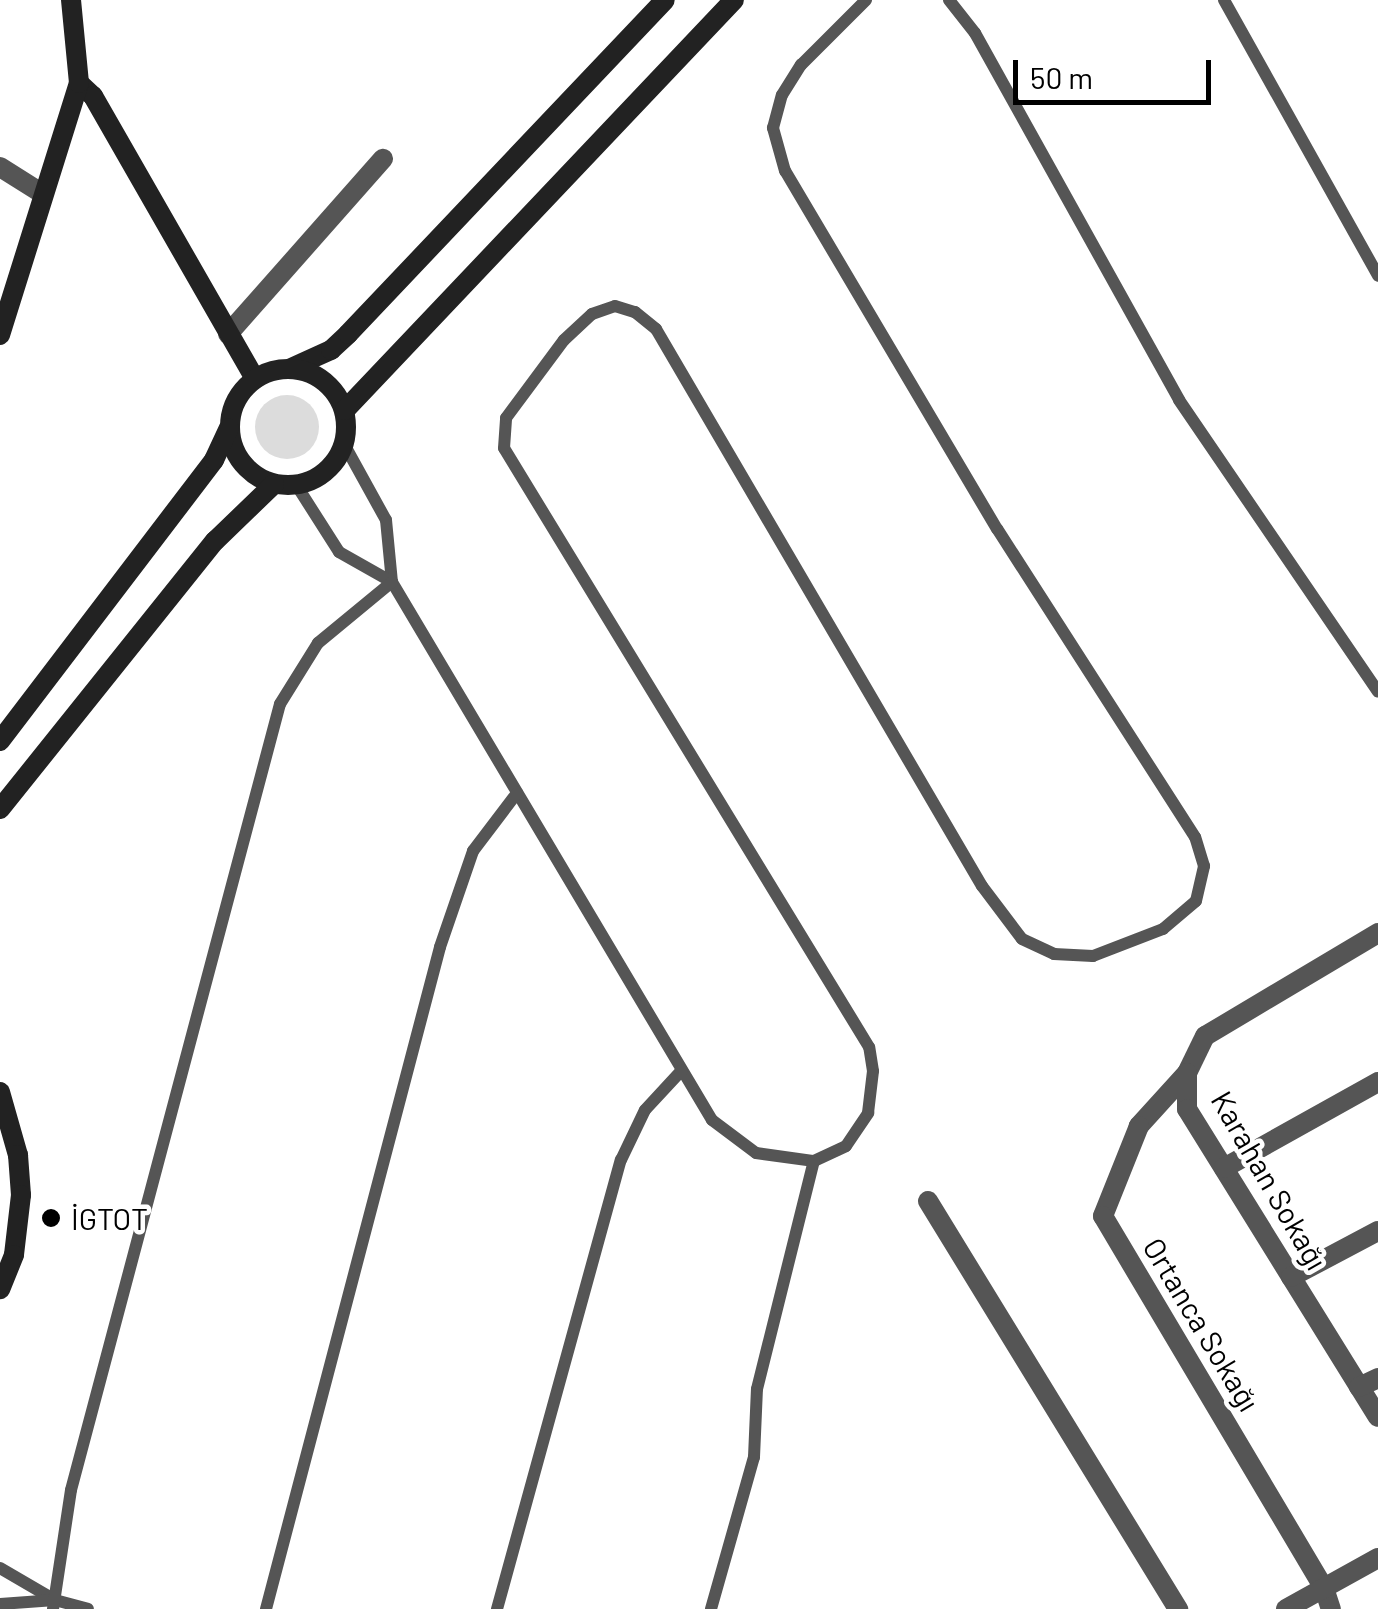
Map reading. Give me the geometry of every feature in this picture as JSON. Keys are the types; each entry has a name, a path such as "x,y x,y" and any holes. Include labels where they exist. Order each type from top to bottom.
{"main road":[{"path":"0,335 79,83 71,0"},
{"path":"0,741 214,460 229,428 232,410 254,379 331,350 664,0"},
{"path":"344,410 734,0"},
{"path":"79,83 93,96 254,379"},
{"path":"229,428 242,464 256,477 274,484 298,486 329,470 344,444 344,410 327,383 291,368"},
{"path":"0,810 215,541 274,484"},
{"path":"0,1092 18,1155 21,1195 14,1255 0,1289"}],"street":[{"path":"228,334 384,159"},
{"path":"0,167 43,194"},
{"name":"Karahan Sokağı","path":"1378,933 1205,1036 1187,1073 1186,1109 1291,1276 1369,1382 1378,1417"},
{"name":"Ortanca Sokağı","path":"1187,1073 1139,1126 1103,1216 1324,1588 1331,1609"},
{"path":"1224,1168 1378,1082"},
{"path":"928,1201 1178,1609"},
{"path":"1291,1276 1378,1231"},
{"path":"1286,1609 1378,1558"}],"lane":[{"path":"344,444 386,520 392,582 712,1120 756,1154 814,1161 846,1146 868,1113 873,1072 869,1047 504,448 506,418 564,340 592,314 615,306 635,312 656,328 982,886 1022,940 1054,954 1093,956 1162,929 1196,901 1204,866 1196,837 997,528 786,171 772,128 782,95 801,65 866,0"},
{"path":"949,0 975,33 1179,400 1378,692"},
{"path":"1224,0 1378,276"},
{"path":"298,486 339,552 392,582"},
{"path":"54,1605 71,1490 280,704 318,642 392,582"},
{"path":"266,1609 440,947 473,852 517,793"},
{"path":"497,1609 621,1160 645,1110 682,1070"},
{"path":"711,1609 754,1458 757,1389 814,1161"},
{"path":"0,1568 54,1605"},
{"path":"0,1604 88,1609"}],"shaded area":[{"path":"287,395 310,404 319,427 310,450 287,459 264,450 255,427 264,404"}],"place":[{"name":"İGTOT","path":"51,1218"}]}
